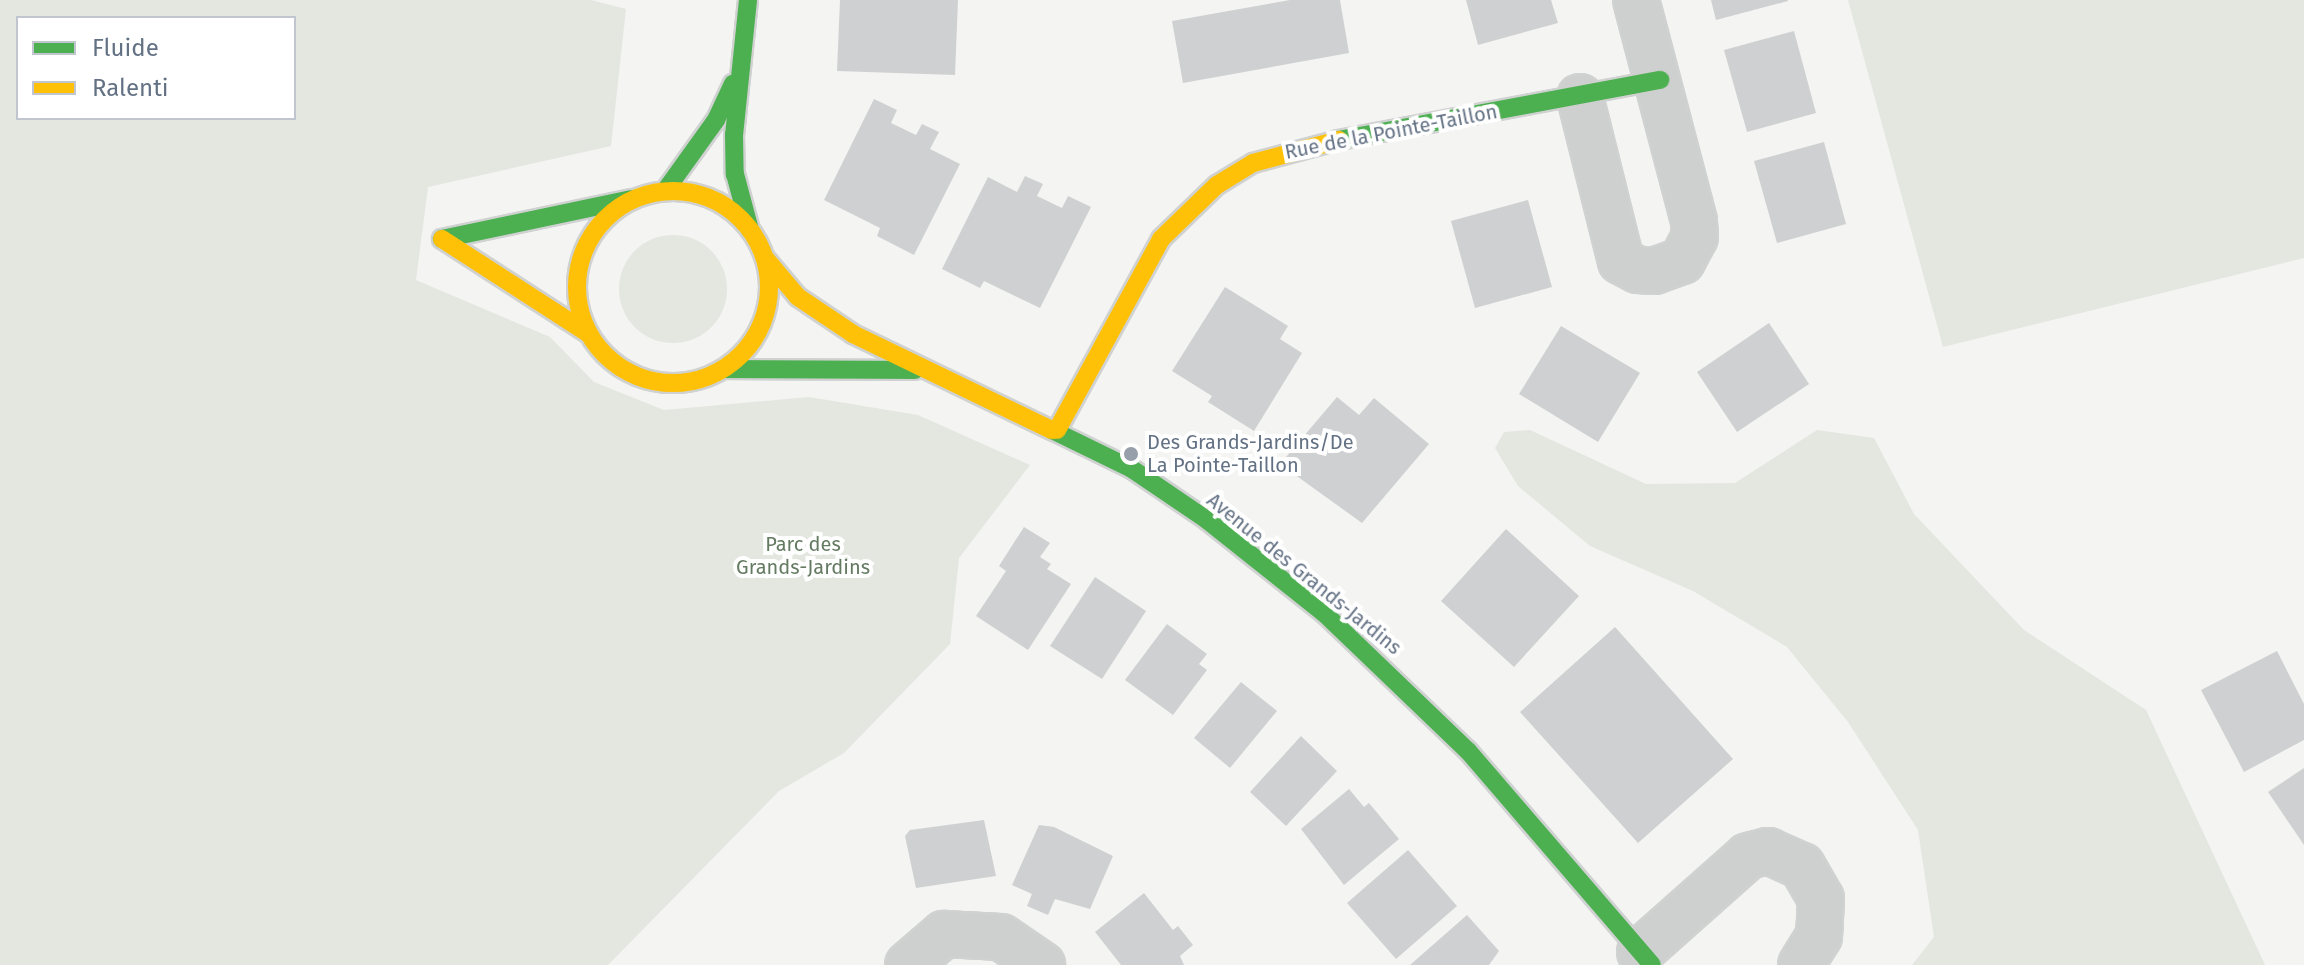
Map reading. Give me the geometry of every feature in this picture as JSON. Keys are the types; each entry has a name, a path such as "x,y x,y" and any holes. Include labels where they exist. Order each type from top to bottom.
{"street":[{"path":"634,199 607,216 588,242 578,273 578,305 589,334 608,359 650,380 697,381 725,369 749,348 764,321 770,290 765,258 750,230 735,174 739,71 748,0"},
{"path":"1580,97 1614,245 1621,261 1638,270 1654,271 1682,261 1695,237 1660,80 1636,0"},
{"path":"665,191 716,120 739,71"},
{"name":"Rue de la Pointe-Taillon","path":"1057,430 1161,239 1217,185 1253,163 1295,148 1660,80"},
{"path":"589,334 442,239 665,191 698,194 727,207 750,230"},
{"name":"Avenue des Grands-Jardins","path":"765,258 820,315 1132,469 1207,520 1335,622 1468,751 1646,958"},
{"name":"Avenue des Grands-Jardins","path":"725,369 929,369"},
{"path":"1646,958 1748,856 1768,851 1802,866 1821,899 1819,936 1801,965"},
{"path":"908,965 944,934 1001,937 1042,965"}],"green space":[{"name":"Parc des Grands-Jardins","path":"0,0 591,0 626,9 611,146 428,187 416,280 550,337 594,382 664,410 809,397 918,415 1030,465 959,558 950,644 844,753 779,791 608,965 0,965"},
{"path":"1848,0 2304,0 2304,258 1943,347"},
{"path":"673,235 694,239 712,250 723,268 727,289 723,310 712,328 694,339 673,343 652,339 634,328 623,310 619,289 623,268 634,250 652,239"},
{"path":"1530,430 1646,484 1735,483 1817,430 1874,438 1914,514 2024,630 2146,710 2265,965 1912,965 1934,937 1918,830 1848,722 1787,647 1693,591 1590,546 1518,486 1495,448 1504,432"}],"building":[{"path":"840,0 958,0 955,75 837,71"},
{"path":"1290,0 1340,0 1349,53 1183,83 1172,21"},
{"path":"1466,0 1551,0 1558,23 1478,45"},
{"path":"1711,0 1788,0 1788,1 1716,20"},
{"path":"1794,31 1816,113 1747,132 1724,50"},
{"path":"874,99 897,110 891,123 916,135 922,124 939,132 930,149 960,164 914,255 877,236 880,228 824,200"},
{"path":"1824,142 1846,224 1777,243 1754,161"},
{"path":"1025,176 1043,184 1037,196 1062,208 1068,196 1091,207 1040,308 984,281 980,288 942,269 988,177 1017,192"},
{"path":"1528,200 1552,287 1475,308 1451,221"},
{"path":"1225,287 1288,326 1280,339 1302,353 1254,431 1208,402 1212,396 1172,371"},
{"path":"1769,323 1809,384 1737,432 1697,372"},
{"path":"1561,326 1640,373 1598,442 1519,394"},
{"path":"1337,397 1359,415 1374,398 1429,444 1362,523 1280,464"},
{"path":"1024,527 1050,543 1040,557 1051,564 1047,569 1071,584 1028,650 976,616 1006,571 999,566"},
{"path":"1506,529 1579,596 1514,667 1441,601"},
{"path":"1095,577 1146,611 1102,679 1050,646"},
{"path":"1167,624 1207,654 1199,664 1207,670 1173,715 1125,680"},
{"path":"1615,627 1733,759 1638,843 1520,712"},
{"path":"2277,651 2304,704 2304,740 2244,772 2201,690"},
{"path":"1241,682 1277,711 1230,768 1194,738"},
{"path":"1301,736 1337,771 1286,826 1250,792"},
{"path":"2304,768 2304,845 2268,792"},
{"path":"1349,789 1364,807 1369,803 1399,839 1344,885 1301,829"},
{"path":"984,820 996,876 916,888 905,836 910,830"},
{"path":"1039,825 1054,827 1113,856 1090,909 1055,899 1048,915 1027,906 1032,894 1012,885"},
{"path":"1408,850 1457,906 1396,959 1347,903"},
{"path":"1144,893 1173,930 1178,926 1193,945 1180,956 1184,965 1121,965 1095,932"},
{"path":"1467,915 1499,951 1489,965 1410,965"}],"traffic: fast":[{"path":"748,0 734,135 735,174 750,230"},
{"path":"1339,140 1660,80"},
{"path":"665,191 716,120 733,84"},
{"path":"442,239 631,199"},
{"path":"725,369 915,370"},
{"path":"1052,430 1132,469 1207,520 1324,613 1468,751 1652,965"}],"traffic: slow":[{"path":"1057,430 1161,239 1217,185 1253,163 1339,140"},
{"path":"673,191 710,199 741,219 761,250 769,287 761,324 741,355 710,375 673,383 636,375 605,355 585,324 577,287 585,250 605,219 636,199 673,191"},
{"path":"442,239 589,334"},
{"path":"765,258 798,297 853,334 1052,430"}],"place":[{"name":"Des Grands-Jardins/De La Pointe-Taillon","path":"1131,454"}]}
